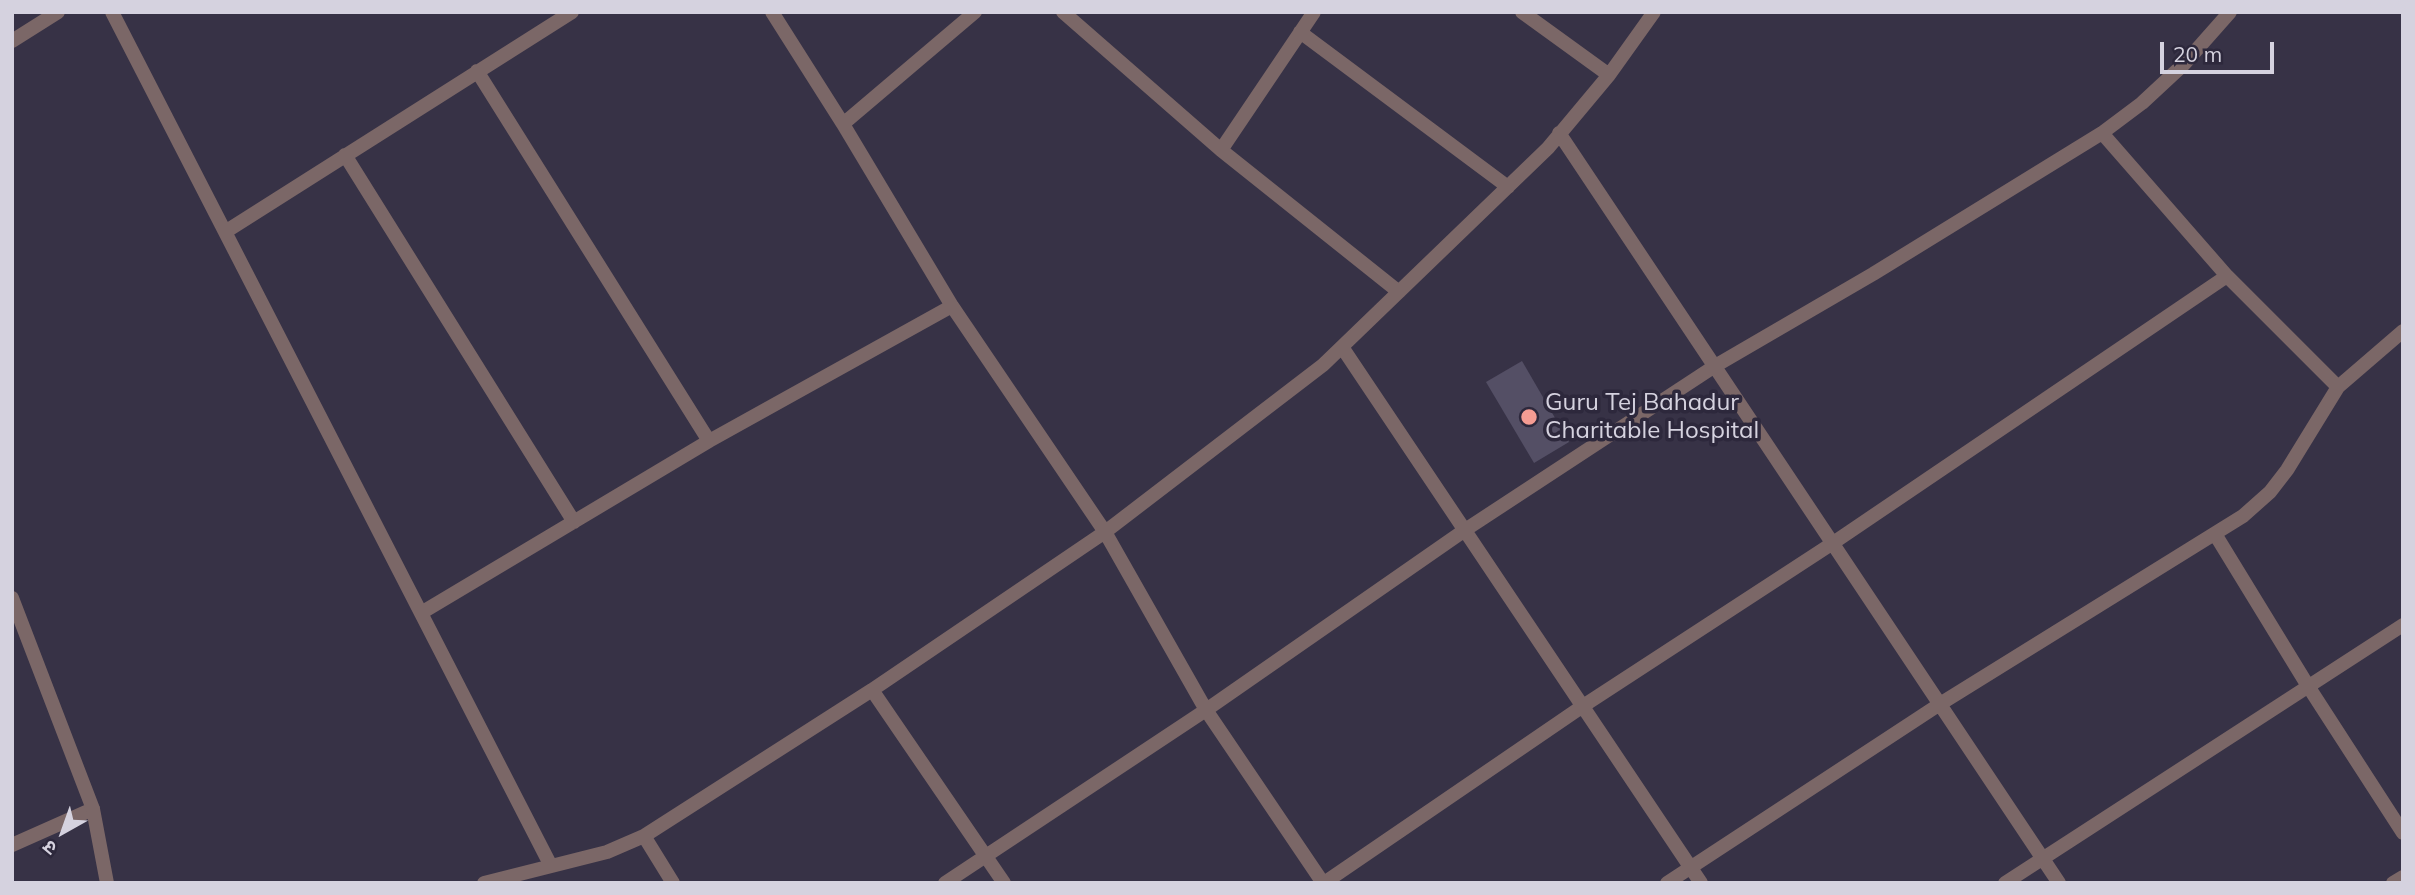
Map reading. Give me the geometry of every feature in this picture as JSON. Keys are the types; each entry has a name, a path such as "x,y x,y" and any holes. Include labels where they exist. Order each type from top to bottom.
{"street":[{"path":"12,41 58,12"},
{"path":"112,12 551,866"},
{"path":"225,232 572,12"},
{"path":"772,12 952,306 1105,532 1206,710 1324,883 1583,706 1833,543 2228,276"},
{"path":"843,124 975,12"},
{"path":"1063,12 1221,150 1399,292"},
{"path":"1221,150 1314,12"},
{"path":"1522,12 1609,75"},
{"path":"484,883 607,852 644,836 872,690 1105,532 1323,365 1548,148 1609,75 1654,12"},
{"path":"945,883 1206,710 1465,530 1715,366 1873,274 2102,133 2142,103 2184,64 2230,12"},
{"path":"1300,32 1508,187"},
{"path":"477,71 709,441"},
{"path":"1559,132 2059,883"},
{"path":"2102,133 2228,276 2338,387"},
{"path":"345,155 574,522"},
{"path":"421,613 709,441 952,306"},
{"path":"1667,883 1940,704 2243,516 2270,492 2287,470 2338,387 2403,331"},
{"path":"1342,347 1701,883"},
{"path":"2215,534 2308,686 2403,833"},
{"path":"12,598 93,808 107,883"},
{"path":"2005,883 2403,625"},
{"path":"872,690 988,855 1004,883"},
{"path":"12,845 93,808"},
{"path":"644,836 673,883"},
{"path":"2393,883 2403,877"}],"building":[{"path":"1522,361 1569,442 1534,463 1486,382"}],"place":[{"name":"Guru Tej Bahadur Charitable Hospital","path":"1529,417"}]}
